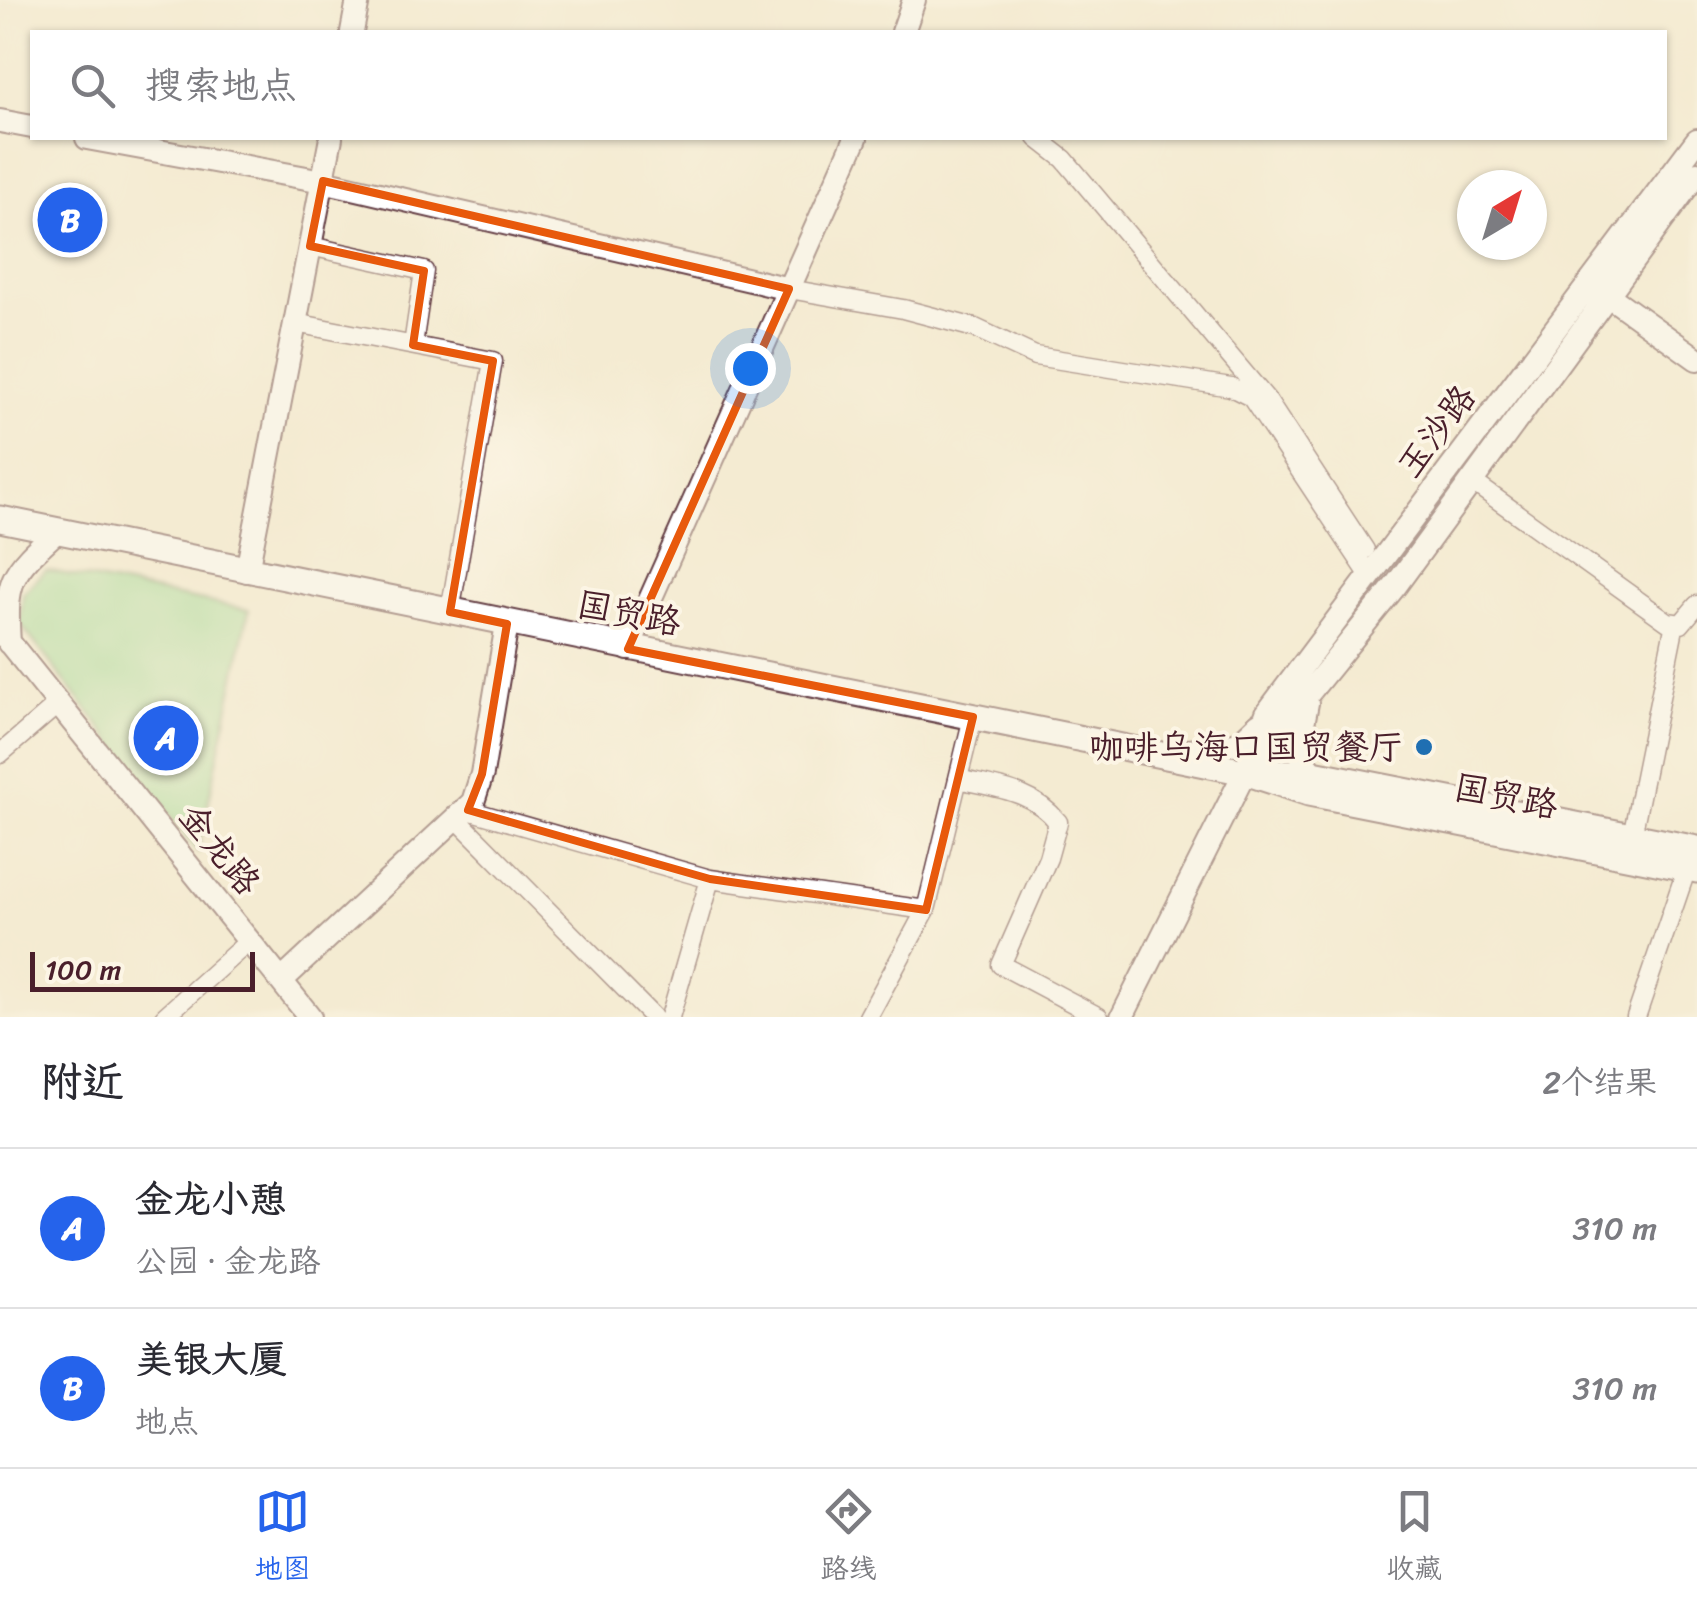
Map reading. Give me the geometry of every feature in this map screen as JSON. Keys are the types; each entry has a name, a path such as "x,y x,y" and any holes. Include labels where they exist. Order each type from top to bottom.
{"main road":[{"path":"352,30 358,0"},
{"path":"904,30 914,0"},
{"path":"0,121 30,127"},
{"path":"98,140 323,181 789,289"},
{"path":"247,571 331,140"},
{"path":"628,649 855,140"},
{"name":"玉沙路","path":"1245,772 1396,585 1600,290 1697,140"},
{"name":"玉沙路","path":"1122,1017 1227,811 1266,713 1373,573 1697,173"},
{"path":"1600,290 1697,359"},
{"name":"国贸路","path":"0,519 1245,772 1632,836 1694,862"},
{"path":"4,637 8,583 14,571 56,532"},
{"path":"281,981 463,815 482,774 507,624"},
{"name":"金龙路","path":"4,637 310,1017"},
{"path":"1227,811 1239,794 1251,788 1311,783 1300,758 1298,738 1312,690"},
{"path":"1155,754 1239,743 1266,713"},
{"name":"国贸路","path":"1311,783 1694,862"}],"street":[{"path":"1039,140 1064,159 1266,399 1348,518 1373,573"},
{"path":"310,246 424,271 413,345"},
{"path":"789,289 903,309 974,328 1035,356 1231,387 1251,397 1373,573"},
{"path":"295,323 493,361 450,612"},
{"path":"1477,485 1676,623 1682,624 1697,605"},
{"path":"1632,836 1676,623"},
{"path":"0,754 58,704"},
{"path":"868,1017 926,910 973,718"},
{"path":"958,779 1026,795 1045,806 1058,822 1048,858 1000,966 1099,1017"},
{"path":"463,815 710,879 926,910"},
{"path":"463,815 653,1017"},
{"path":"1636,1017 1694,862"},
{"path":"670,1017 710,879"},
{"path":"164,1017 249,941"}],"highlighted area":[{"path":"323,181 789,289 628,649 973,717 926,910 710,879 468,810 482,774 507,624 450,612 493,361 413,345 424,271 310,246"}],"green space":[{"path":"46,570 249,610 198,852 20,624 23,593"}],"place":[{"name":"美银大厦","path":"70,220"},
{"name":"金龙小憩","path":"166,738"},
{"name":"咖啡乌海口国贸餐厅","path":"1424,747"}]}
